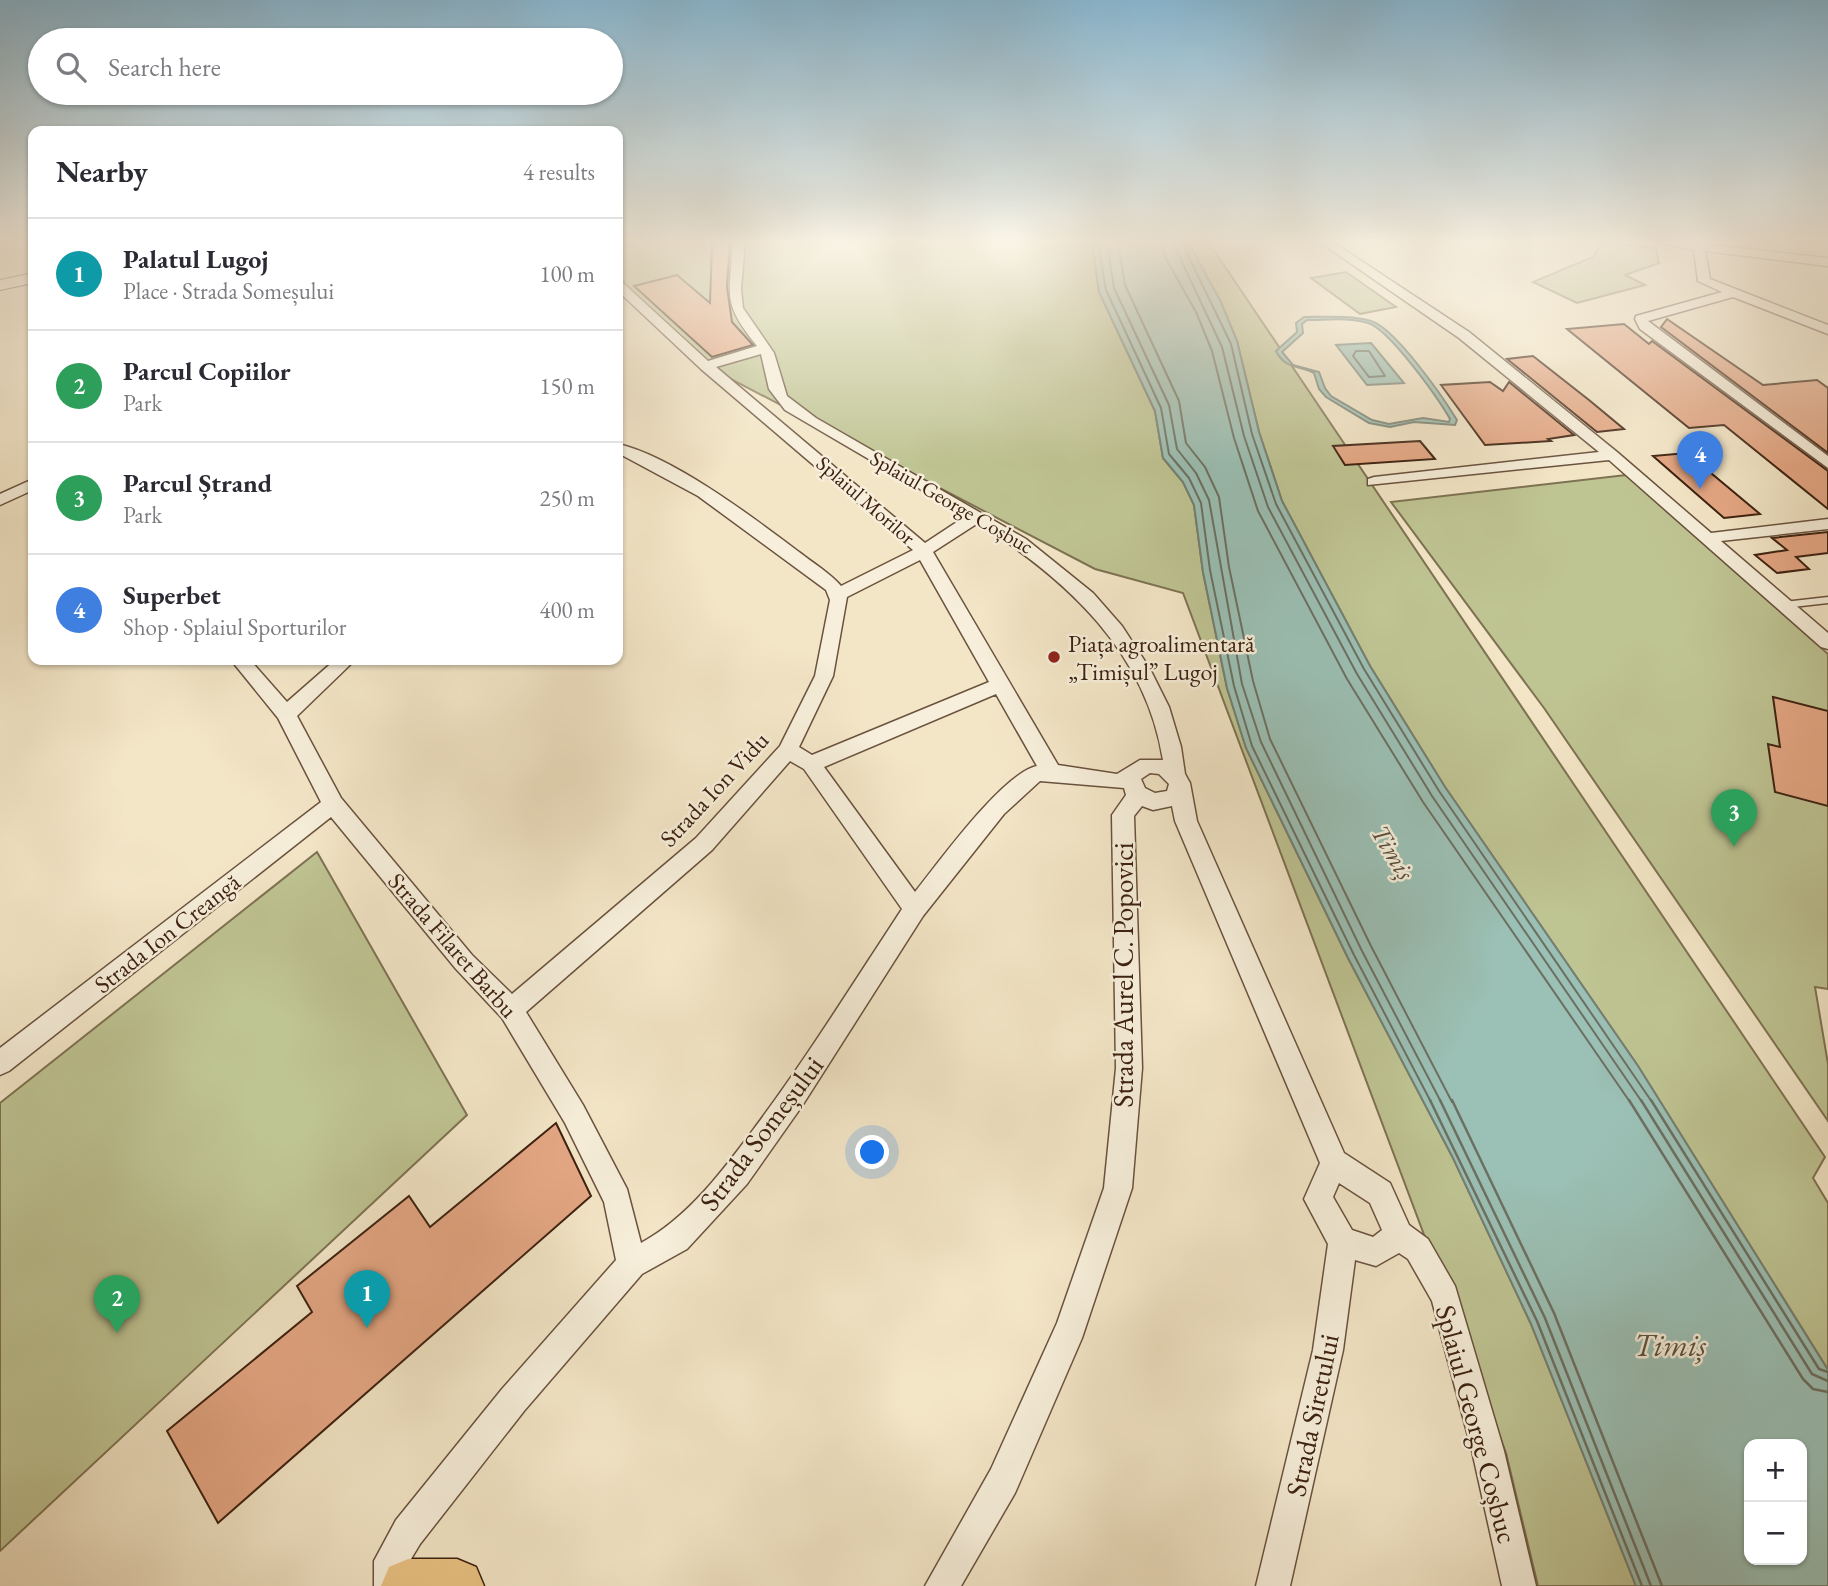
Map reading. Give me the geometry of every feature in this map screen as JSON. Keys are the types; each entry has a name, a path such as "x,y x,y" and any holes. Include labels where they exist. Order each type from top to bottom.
{"main road":[{"path":"408,1586 457,1586"}],"street":[{"name":"Splaiul Morilor","path":"653,317 706,366 839,476 924,551 1051,772"},
{"path":"741,317 765,348 772,380 783,400 757,408"},
{"path":"1437,317 1464,335 1612,455 1828,643"},
{"path":"1648,317 1641,319 1645,326 1828,463"},
{"path":"1795,317 1828,330"},
{"path":"706,366 765,348"},
{"name":"Splaiul George Coșbuc","path":"783,400 878,459 1030,546 1084,590 1128,644 1163,715 1186,821 1334,1163 1380,1193 1399,1235 1418,1249 1445,1296 1488,1451 1519,1586"},
{"path":"623,451 674,473 739,514 839,594 924,551 977,516"},
{"path":"1374,482 1612,455"},
{"path":"839,476 878,459"},
{"path":"0,500 28,486"},
{"path":"1707,538 1828,524"},
{"name":"Strada Ion Vidu","path":"511,1010 704,844 788,750 824,676 833,639 839,594"},
{"name":"Strada Filaret Barbu","path":"244,665 286,714 333,804 464,962 511,1010 574,1114 617,1199 632,1264"},
{"path":"286,714 340,665"},
{"path":"811,764 994,687"},
{"path":"788,750 811,764 915,909"},
{"path":"1051,772 1170,800 1177,783 1166,768 1147,765 1134,772 1145,793"},
{"name":"Strada Someșului","path":"391,1586 391,1561 408,1532 513,1400 632,1264 677,1240 737,1174 793,1097 915,909 996,808 1034,774 1051,772"},
{"name":"Splaiul George Coșbuc","path":"1145,793 1186,821"},
{"name":"Strada Aurel C. Popovici","path":"942,1586 1003,1481 1071,1327 1118,1188 1129,1068 1128,923 1123,815 1132,801 1145,793"},
{"name":"Strada Ion Creangă","path":"0,1063 333,804"},
{"path":"1334,1163 1318,1199 1343,1242 1376,1252 1399,1235"},
{"name":"Strada Siretului","path":"1273,1586 1328,1350 1343,1242"}],"lane":[{"path":"1784,606 1828,600"}],"green space":[{"path":"653,317 1111,317 1155,411 1163,458 1183,482 1194,505 1203,572 1227,688 1246,748 1348,958 1453,1158 1531,1324 1636,1586 1538,1586 1506,1453 1183,593 1095,569 706,366"},
{"path":"1227,317 1259,317 1825,1157 1813,1178 1828,1203 1828,1370 1638,1066 1445,787 1370,666 1282,501 1259,432 1237,341"},
{"path":"1626,475 1828,654 1828,989 1815,987 1828,1064 1828,1121 1544,708 1391,502"},
{"path":"317,852 467,1115 0,1551 0,1103"}],"water":[{"name":"Timiș","path":"1111,317 1227,317 1237,341 1259,432 1282,501 1370,666 1445,787 1638,1066 1828,1370 1828,1586 1636,1586 1531,1324 1453,1158 1348,958 1246,748 1227,688 1203,572 1194,505 1183,482 1163,458 1155,411"},
{"path":"1304,317 1363,319 1381,326 1405,349 1430,380 1457,420 1455,425 1414,422 1390,427 1369,423 1326,397 1319,389 1314,373 1288,364 1283,361 1276,351 1297,332 1296,323","holes":["1338,319 1368,323 1388,338 1424,381 1450,419 1449,422 1423,418 1389,424 1372,420 1331,396 1319,372 1293,365 1282,352 1303,333 1302,324 1307,320"]},
{"path":"1371,343 1404,383 1367,385 1336,345"}],"building":[{"path":"668,317 731,317 732,322 753,345 712,357"},
{"path":"1667,319 1763,385 1817,380 1828,388 1828,453 1661,327"},
{"path":"1624,324 1649,344 1652,341 1828,471 1828,509 1724,425 1689,428 1567,329"},
{"path":"1533,356 1624,429 1597,432 1507,359"},
{"path":"1490,382 1503,391 1509,382 1574,435 1548,439 1551,441 1485,445 1441,385"},
{"path":"1420,441 1435,459 1345,465 1333,446"},
{"path":"1687,453 1760,514 1724,518 1653,456"},
{"path":"1828,532 1828,553 1796,557 1809,569 1777,573 1755,555 1787,550 1772,538"},
{"path":"1773,697 1828,711 1828,806 1775,792 1768,744 1780,747"},
{"path":"556,1123 591,1196 218,1523 167,1431 312,1312 297,1286 409,1196 430,1227"}],"place":[{"name":"Superbet","path":"1700,489"},
{"name":"Piața agroalimentară „Timișul” Lugoj","path":"1054,657"},
{"name":"Parcul Ștrand","path":"1734,847"},
{"name":"Palatul Lugoj","path":"367,1328"},
{"name":"Parcul Copiilor","path":"117,1333"}]}
